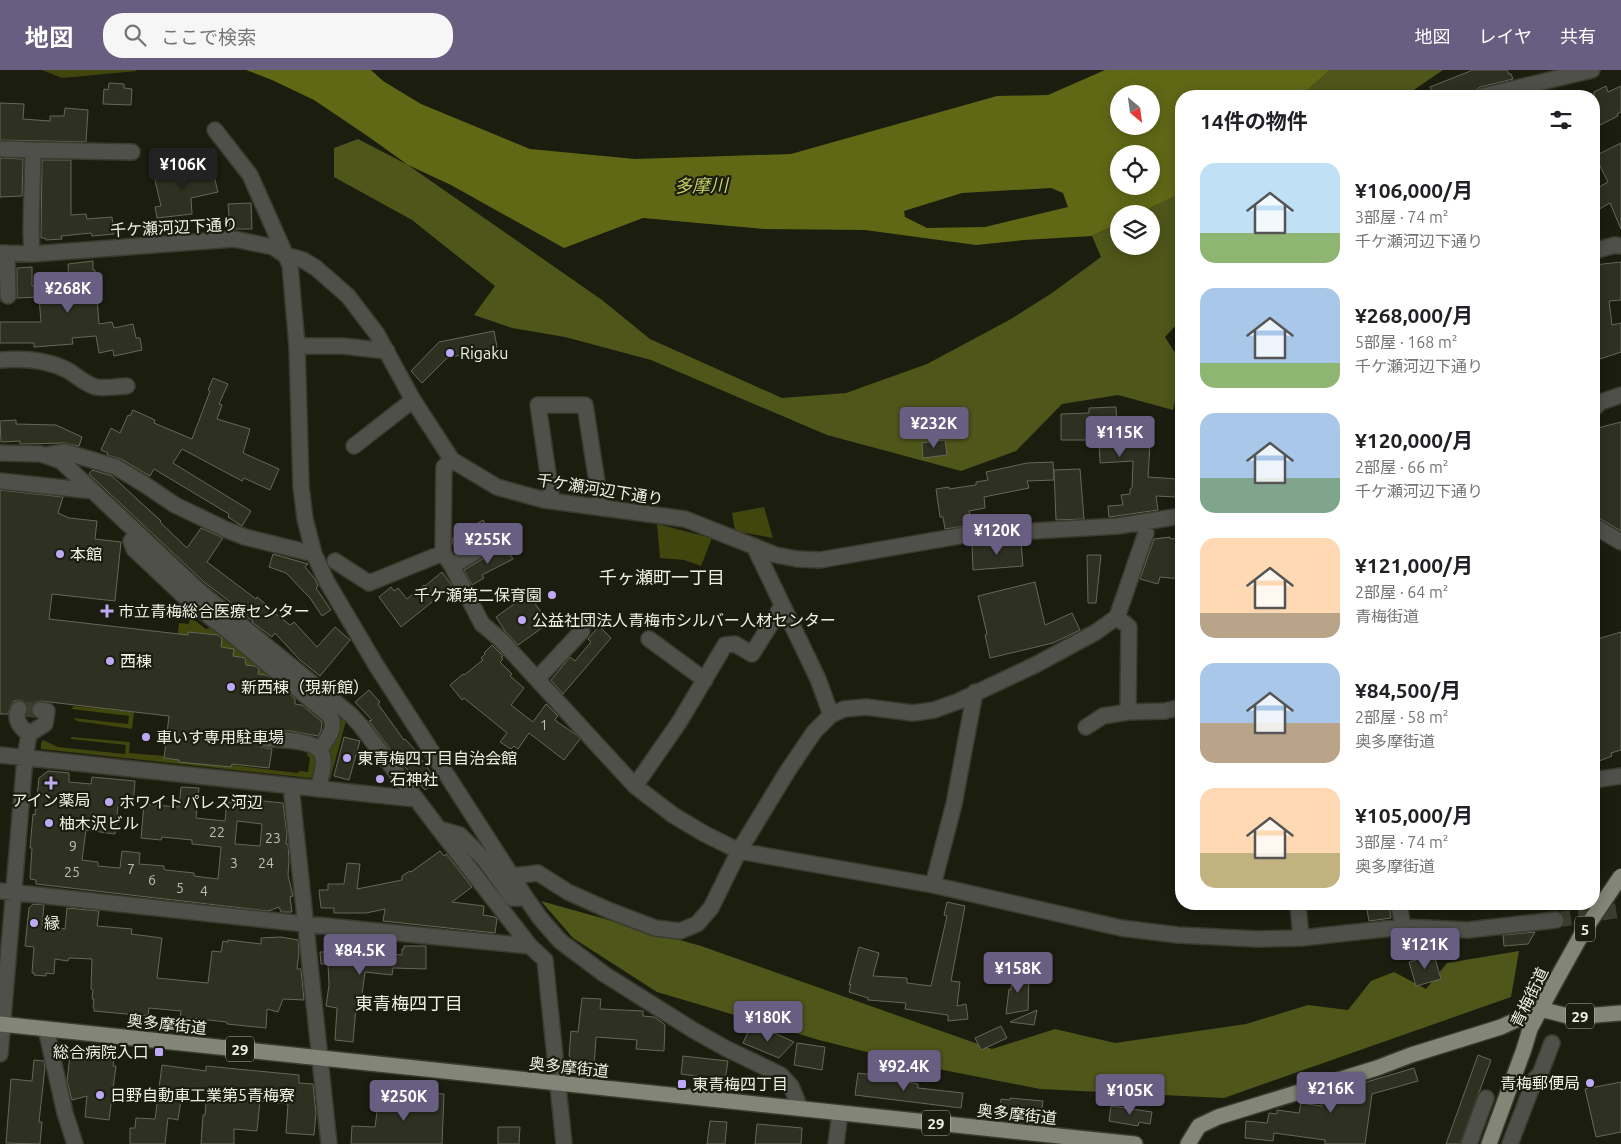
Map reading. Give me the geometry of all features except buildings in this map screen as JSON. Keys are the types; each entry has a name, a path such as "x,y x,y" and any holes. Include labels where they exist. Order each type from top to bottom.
{"main road":[{"name":"青梅街道","path":"1600,907 1621,876"},
{"name":"青梅街道","path":"1489,1144 1530,1029 1583,932 1598,910"},
{"name":"29","path":"1540,1009 1572,1016 1621,1013"},
{"path":"1188,1144 1199,1126 1218,1117 1377,1068 1411,1055 1500,1027 1540,1009"},
{"name":"奥多摩街道","path":"2,1024 840,1112 1049,1140 1136,1144"}],"street":[{"path":"1508,90 1592,70"},
{"path":"215,130 250,175 290,264 297,346 301,486 305,519 314,554 327,582 376,665 526,898 560,941 604,974 693,1030 781,1075 791,1086 800,1108"},
{"path":"0,149 132,152"},
{"path":"32,150 32,254"},
{"name":"千ケ瀬河辺下通り","path":"4,253 32,254 234,238 273,247 285,255 303,260 316,268 348,296 377,334 413,400 452,460 498,487 544,500 685,519 776,555 797,559 820,560 965,536 1118,526 1175,514"},
{"path":"1600,249 1615,245 1621,246"},
{"path":"4,253 8,296"},
{"path":"297,346 343,346 387,351"},
{"path":"0,360 21,359 54,364 83,381 96,386 127,386"},
{"path":"1600,403 1621,395"},
{"path":"354,446 413,400"},
{"path":"552,501 538,405 585,405 601,508"},
{"path":"0,453 47,455 65,452 116,467 175,505 226,530 245,537 314,554"},
{"path":"47,455 61,461 198,590 356,720 530,946 545,960 564,1144"},
{"path":"452,460 444,467 443,553 452,566 482,624 500,639 635,786 673,815 703,833 738,850 933,884 1121,928 1178,935 1257,939 1301,938 1403,927 1468,930 1556,920"},
{"path":"0,481 93,491"},
{"path":"512,876 538,873 568,892 655,928 680,931 697,924 711,908 738,850 787,772 814,732 831,715 844,709 866,707 913,713 934,710 1037,664 1096,632 1117,617 1146,533 1143,522"},
{"path":"1600,530 1621,542"},
{"path":"138,534 131,541 134,549 188,600 330,716 333,724 332,732 320,749"},
{"path":"452,566 497,539"},
{"path":"754,546 798,635 818,679 831,715"},
{"path":"334,561 369,583 443,553"},
{"path":"635,786 680,721 725,645 735,644 752,654 782,606"},
{"path":"1117,617 1129,627 1128,712"},
{"path":"537,679 582,632"},
{"path":"649,639 705,680"},
{"path":"933,884 954,804 975,692"},
{"path":"1086,727 1103,716 1175,708"},
{"path":"19,709 17,713 18,720 29,734"},
{"path":"0,1054 7,891 29,734 45,724 47,711 40,710"},
{"path":"266,738 308,743 320,749 324,763 318,789"},
{"path":"0,755 416,799"},
{"path":"1600,779 1621,776"},
{"path":"291,786 329,1144"},
{"path":"439,830 460,835 484,859 512,898 526,898"},
{"path":"7,891 305,924 530,946"},
{"path":"1299,910 1301,938"},
{"path":"1400,910 1403,927"},
{"path":"46,1028 65,1113 75,1144"},
{"path":"1510,1144 1535,1079 1540,1074 1552,1043"},
{"path":"1468,1144 1486,1098"},
{"path":"836,1144 840,1112"}],"shaded area":[{"path":"42,70 136,70 137,71 62,78"},
{"path":"1330,70 1443,70 1414,90 1308,90"},
{"path":"358,139 408,165 602,300 650,339 782,398 846,393 927,364 1011,319 1052,293 1101,257 1092,236 1110,227 1110,255 1160,255 1160,205 1156,205 1175,196 1175,326 1165,337 1175,353 1175,400 1173,410 1118,395 1062,404 1016,451 961,471 827,435 651,360 565,337 512,328 474,315 495,286 412,220 334,177 334,148"},
{"path":"764,507 773,538 735,531 732,513"},
{"path":"657,524 712,538 701,566 684,560 660,558"},
{"path":"190,617 206,629 213,627 270,675 258,674 259,666 246,665 246,658 233,656 234,649 221,647 222,635 189,632 187,639 177,638 179,623 189,624"},
{"path":"235,628 346,721 330,780 328,779 329,748 335,731"},
{"path":"73,706 134,712 132,729 77,721 73,718 128,724 129,716 72,709"},
{"path":"71,737 130,742 129,753 164,756 165,758 179,760 179,762 231,767 232,765 297,773 300,771 308,772 310,758 307,755 308,751 317,757 315,775 310,778 41,749 43,740 58,747 125,754 126,745 71,739"},
{"path":"541,901 701,946 992,1049 1055,1029 1115,1043 1246,1024 1308,1005 1348,1010 1371,981 1394,972 1426,989 1447,963 1519,951 1511,997 1224,1098 1040,1089 918,1065 819,1040 657,992 573,938"}],"water":[{"name":"多摩川","path":"246,70 371,70 383,81 421,104 530,149 635,159 791,154 997,96 1048,95 1105,70 1330,70 1308,90 1175,90 1175,196 1156,205 1110,205 1110,227 1092,236 976,245 865,230 764,229 643,218 564,248 451,185 408,165 314,100","holes":["1051,188 1063,193 1068,207 985,227 927,228 905,217 904,211 962,193"]}],"tunnel":[{"path":"19,709 40,710"},
{"path":"1556,920 1621,910"}],"place":[{"name":"Rigaku","path":"450,353"},
{"name":"本館","path":"60,554"},
{"name":"千ケ瀬第二保育園","path":"552,595"},
{"name":"市立青梅総合医療センター","path":"107,611"},
{"name":"公益社団法人青梅市シルバー人材センター","path":"522,620"},
{"name":"西棟","path":"110,661"},
{"name":"新西棟（現新館）","path":"231,687"},
{"name":"車いす専用駐車場","path":"146,737"},
{"name":"東青梅四丁目自治会館","path":"347,758"},
{"name":"石神社","path":"380,779"},
{"name":"アイン薬局","path":"51,783"},
{"name":"ホワイトパレス河辺","path":"109,802"},
{"name":"柚木沢ビル","path":"49,823"},
{"name":"縁","path":"34,923"},
{"name":"総合病院入口","path":"159,1052"},
{"name":"青梅郵便局","path":"1590,1083"},
{"name":"東青梅四丁目","path":"682,1084"},
{"name":"日野自動車工業第5青梅寮","path":"100,1095"}],"district":[{"name":"千ヶ瀬町一丁目","path":"662,577"},
{"name":"東青梅四丁目","path":"409,1003"}]}
